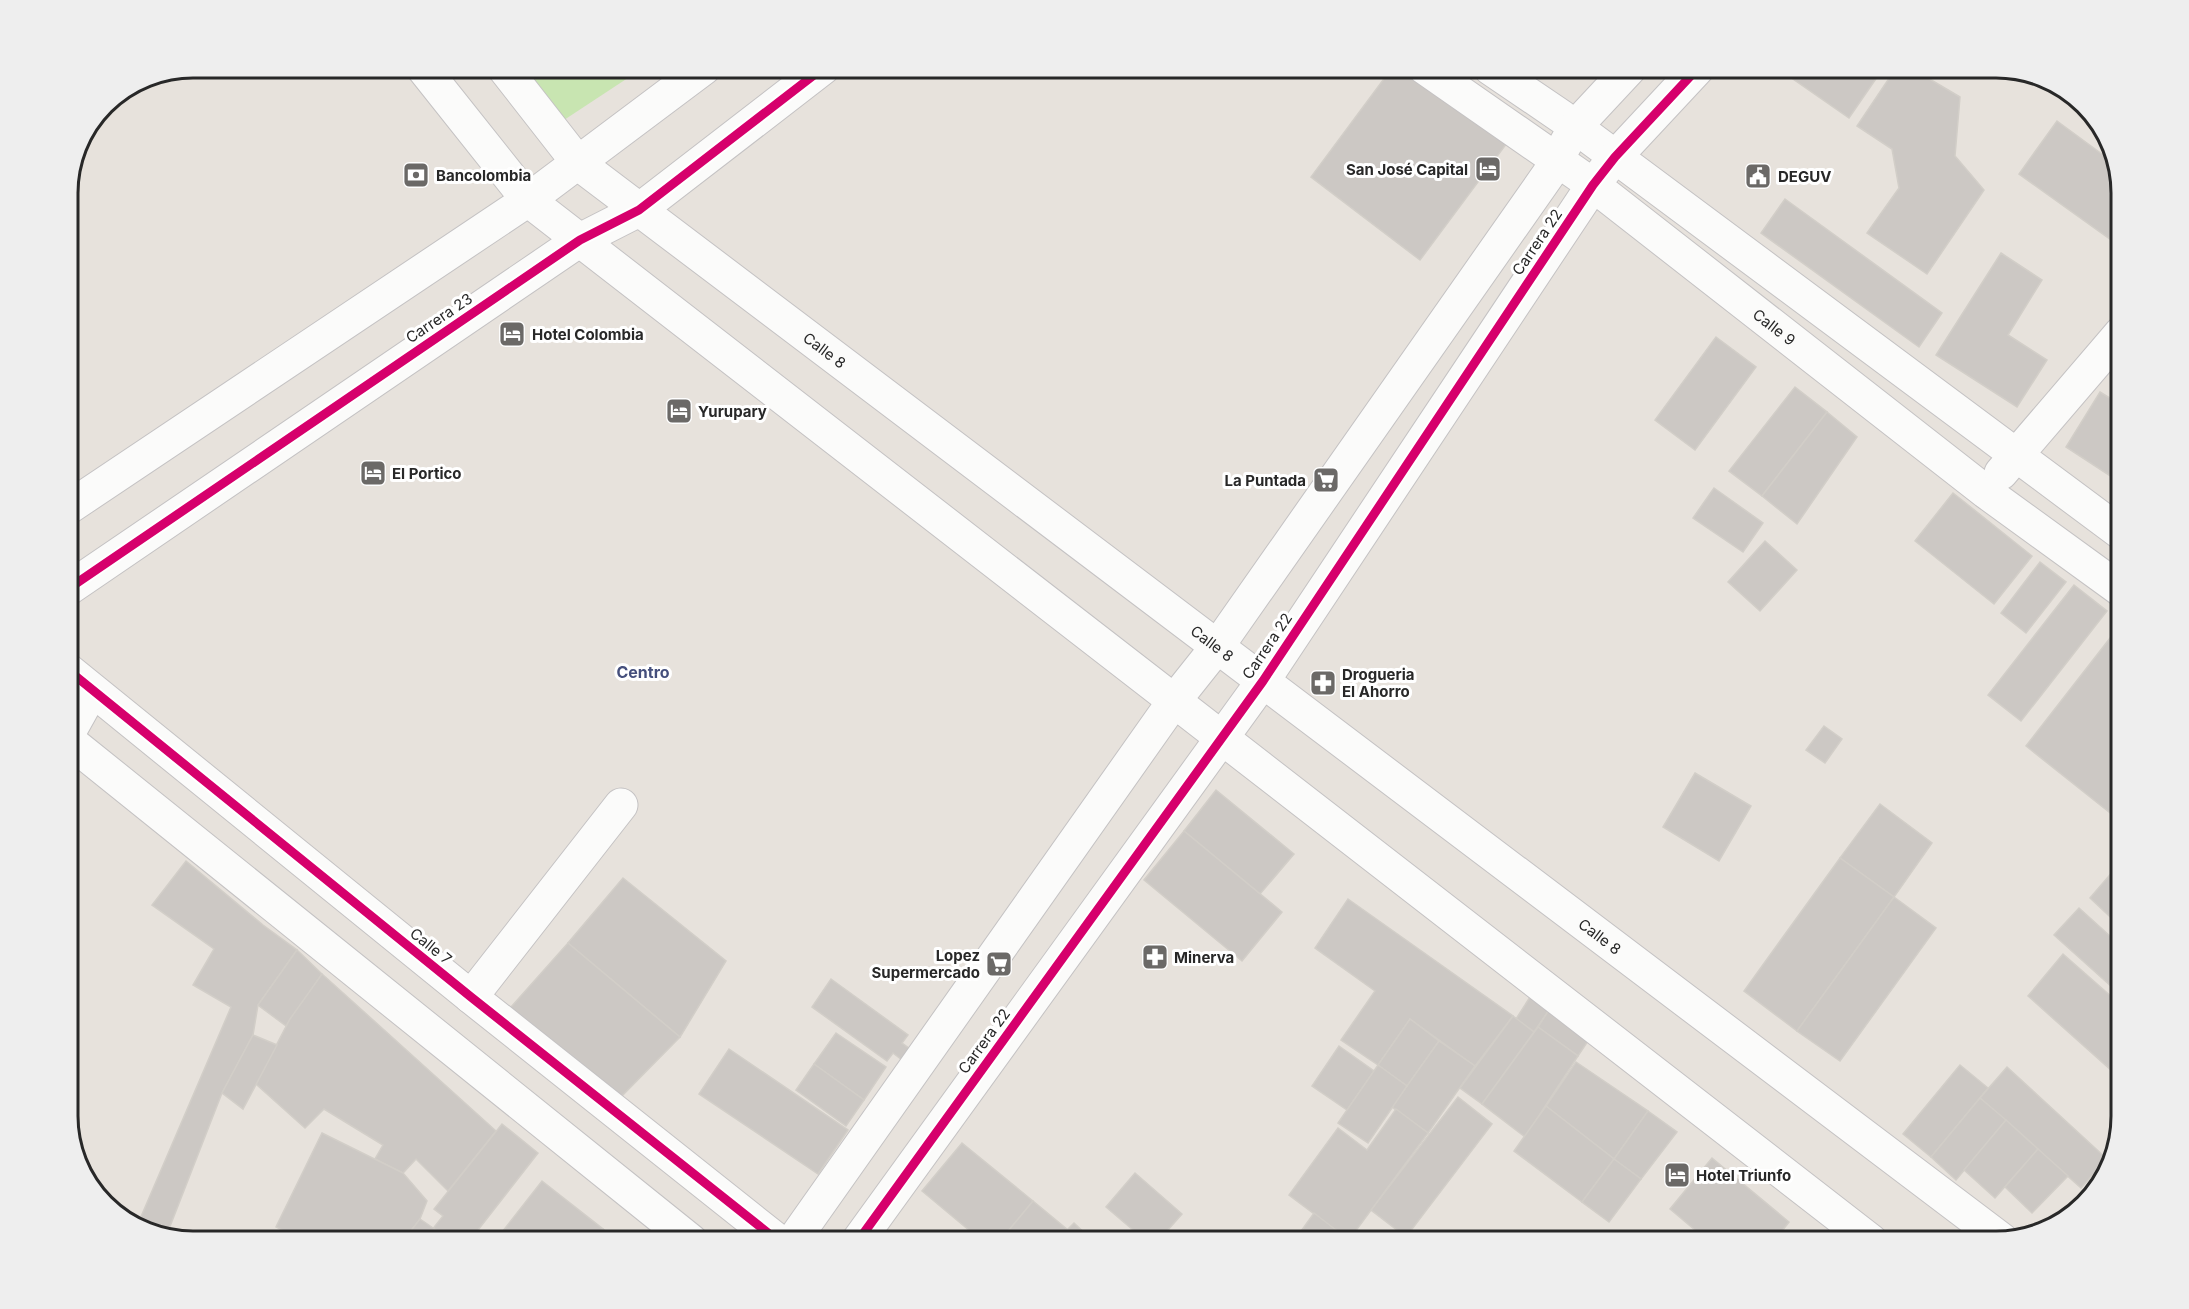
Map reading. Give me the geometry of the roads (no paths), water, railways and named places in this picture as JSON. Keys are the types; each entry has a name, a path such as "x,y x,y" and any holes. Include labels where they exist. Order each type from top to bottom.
{"street":[{"path":"431,78 528,200 1857,1231"},
{"name":"Calle 8","path":"512,78 579,164 1990,1231"},
{"path":"78,501 528,200 691,78"},
{"name":"Carrera 23","path":"78,582 580,240 639,210 810,78"},
{"name":"Calle 9","path":"1439,78 1593,185 1986,492 2111,583"},
{"path":"1504,78 1575,127 2111,526"},
{"name":"Carrera 22","path":"801,1231 1174,701 1217,647 1548,175 1575,127 1621,78"},
{"name":"Carrera 22","path":"866,1231 1263,681 1593,185 1615,157 1689,78"},
{"path":"1986,492 2111,345"},
{"name":"Calle 7","path":"80,680 764,1231"},
{"path":"78,748 678,1231"},
{"path":"471,997 621,805"},
{"path":"502,1088 535,1048"}],"place":[{"name":"San José Capital","path":"1488,169"},
{"name":"Bancolombia","path":"416,175"},
{"name":"DEGUV","path":"1758,176"},
{"name":"Hotel Colombia","path":"512,334"},
{"name":"Yurupary","path":"679,411"},
{"name":"El Portico","path":"373,473"},
{"name":"La Puntada","path":"1326,480"},
{"name":"Drogueria El Ahorro","path":"1323,683"},
{"name":"Minerva","path":"1155,957"},
{"name":"Lopez Supermercado","path":"999,964"},
{"name":"Hotel Triunfo","path":"1677,1175"}],"district":[{"name":"Centro","path":"643,672"}]}
